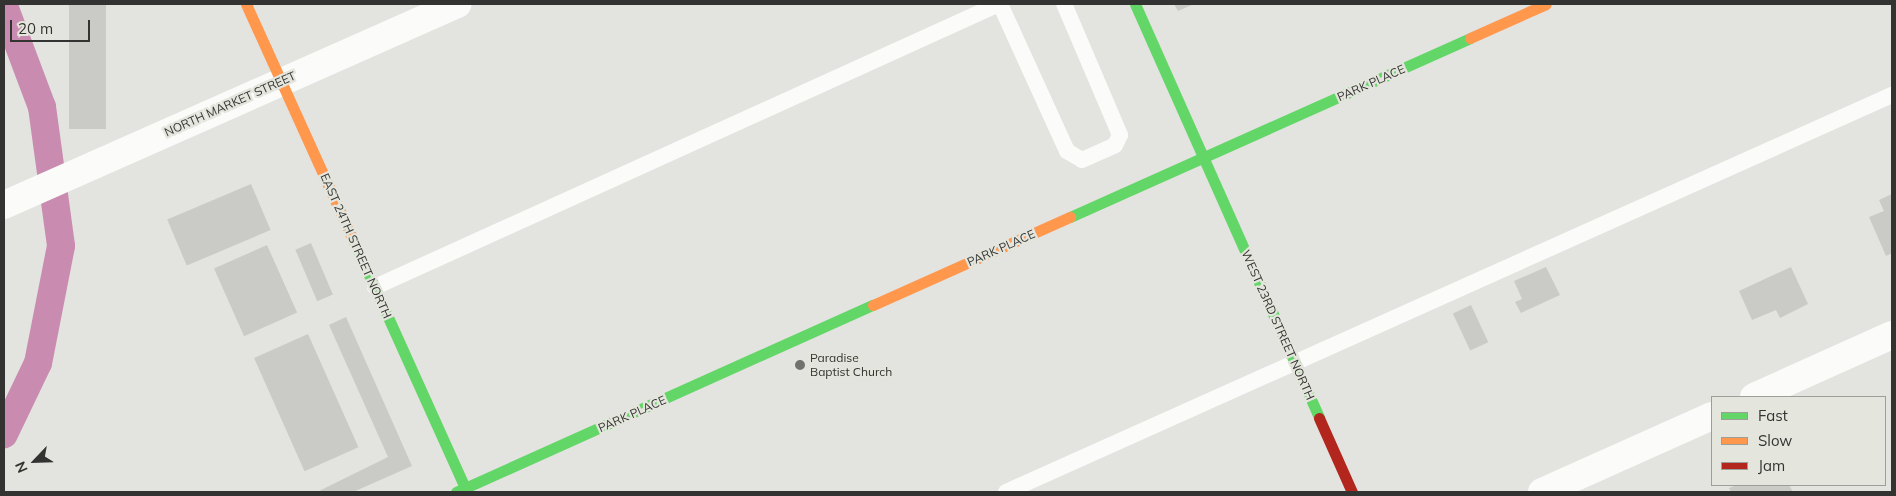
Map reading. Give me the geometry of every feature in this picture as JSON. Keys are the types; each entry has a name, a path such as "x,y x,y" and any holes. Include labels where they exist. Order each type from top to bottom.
{"street":[{"name":"EAST 24TH STREET NORTH","path":"246,4 375,287 463,491"},
{"name":"NORTH MARKET STREET","path":"4,205 457,4"},
{"name":"WEST 23RD STREET NORTH","path":"1135,4 1352,492"},
{"name":"PARK PLACE","path":"463,491 1546,4"},
{"path":"1756,396 1892,335"},
{"path":"1542,492 1711,416"}],"lane":[{"path":"375,287 999,4 1067,151 1082,160 1115,145 1120,135 1064,4"},
{"path":"1006,492 1892,95"}],"building":[{"path":"69,4 106,4 106,129 69,129"},
{"path":"1174,4 1194,4 1178,11"},
{"path":"251,184 271,230 187,266 167,220"},
{"path":"1892,194 1892,253 1886,256 1869,217 1884,211 1879,200"},
{"path":"311,243 333,295 317,301 295,250"},
{"path":"267,245 297,313 244,336 214,269"},
{"path":"1546,267 1560,295 1521,313 1515,302 1522,299 1514,281"},
{"path":"1791,267 1808,304 1780,318 1776,310 1752,320 1739,291"},
{"path":"1471,305 1488,342 1470,351 1453,313"},
{"path":"346,317 412,466 353,492 317,492 388,457 329,325"},
{"path":"308,334 358,447 305,471 254,358"},
{"path":"1734,486 1790,486 1793,492 1731,492 1729,488"}],"waterway":[{"path":"4,6 42,107 61,246 38,363 4,434"}],"traffic: fast":[{"path":"1135,4 1319,418"},
{"path":"1070,217 1470,38"},
{"path":"355,244 467,492"},
{"path":"456,492 873,305"}],"traffic: slow":[{"path":"246,4 355,244"},
{"path":"1470,38 1546,4"},
{"path":"873,305 1070,217"}],"traffic: jam":[{"path":"1319,418 1352,492"}],"place":[{"name":"Paradise Baptist Church","path":"800,365"}]}
